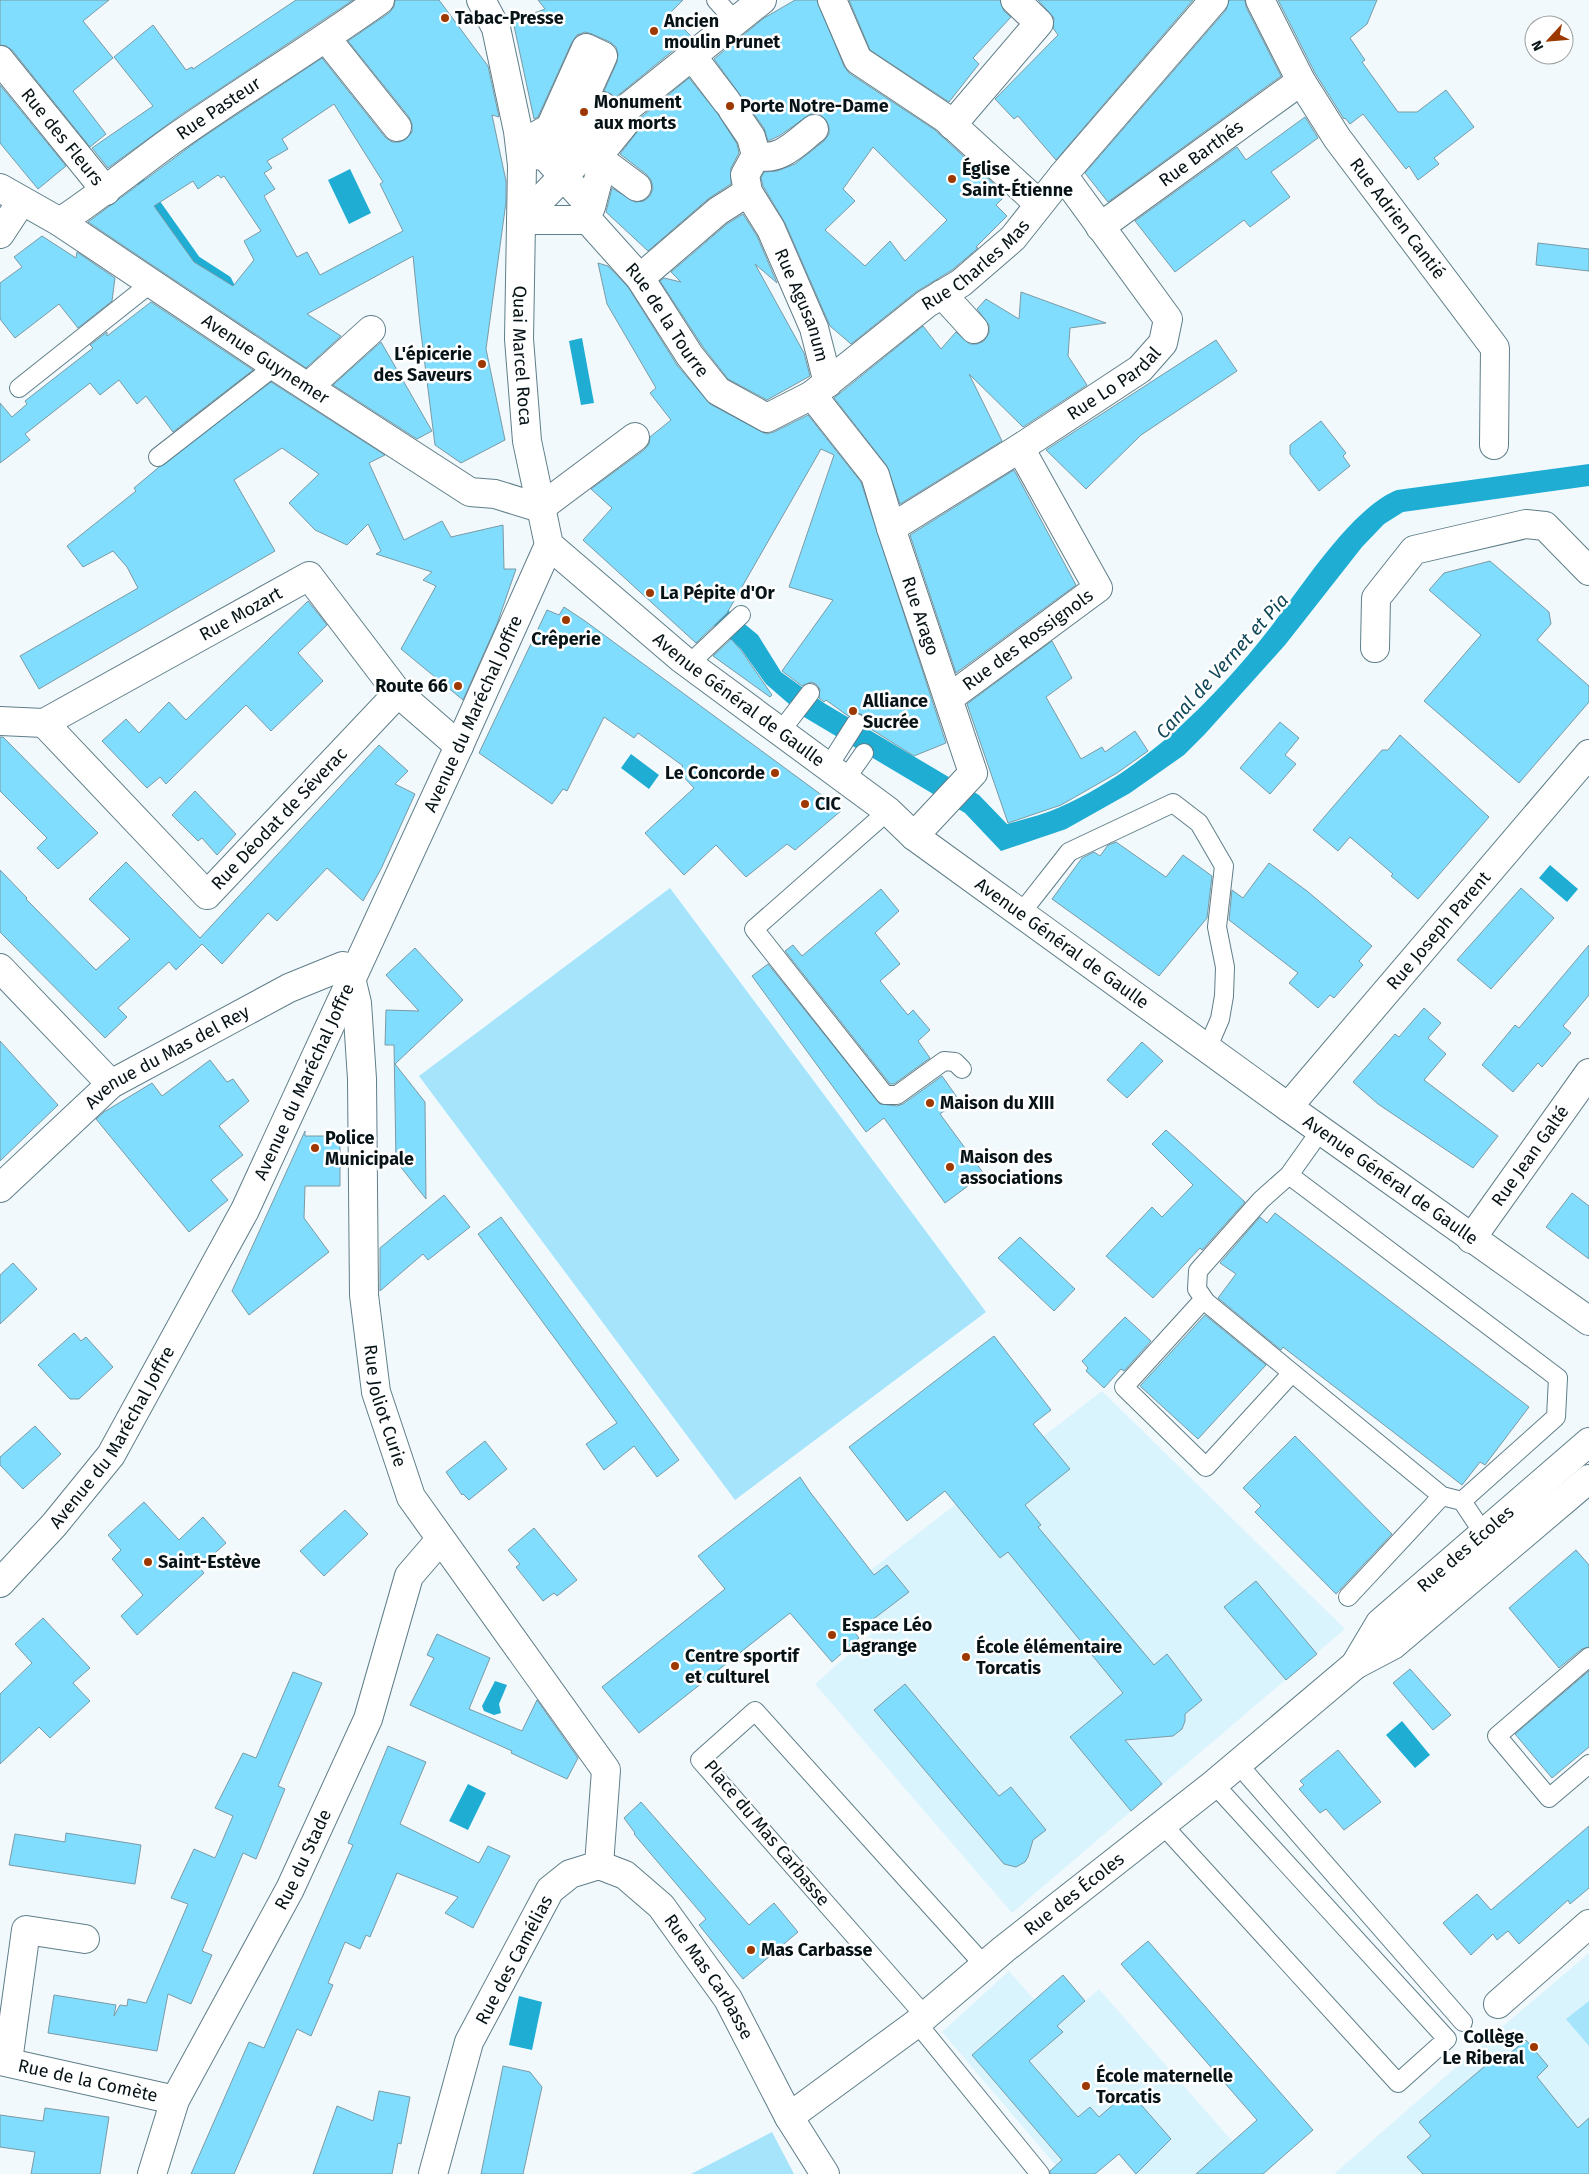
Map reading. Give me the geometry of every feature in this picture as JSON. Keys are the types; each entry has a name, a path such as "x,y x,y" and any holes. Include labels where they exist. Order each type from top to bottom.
{"street":[{"name":"Rue Pasteur","path":"60,222 106,191 165,146 380,0"},
{"name":"Quai Marcel Roca","path":"481,0 496,28 518,131 522,165 519,339 527,441 549,546"},
{"path":"617,116 602,106 577,156 561,149 603,56 586,48 550,128 534,137 537,155 546,157 591,207 595,156 617,116 762,0"},
{"path":"832,0 858,60 948,121 1039,204"},
{"path":"948,121 1039,23 1015,0"},
{"name":"Rue Charles Mas","path":"820,389 926,304 961,283 1012,238 1062,175 1214,0"},
{"name":"Rue Adrien Cantié","path":"1260,0 1301,81 1337,138 1495,348 1494,445"},
{"path":"326,38 396,127"},
{"path":"640,278 718,212 748,192 745,175 756,155 751,136 729,106 697,51"},
{"name":"Rue des Fleurs","path":"0,60 106,191"},
{"name":"Rue Barthés","path":"1100,226 1301,81"},
{"path":"756,155 766,158 783,153 814,129"},
{"path":"521,220 563,177 595,156"},
{"path":"595,156 637,187"},
{"name":"Rue Lo Pardal","path":"891,528 1020,448 1140,369 1163,343 1168,319 1062,175"},
{"name":"Rue Agusanum","path":"748,192 771,230 814,328 820,389"},
{"path":"0,234 11,195"},
{"name":"Avenue Guynemer","path":"11,195 60,222 150,284 470,492 495,494 540,508"},
{"name":"Rue de la Tourre","path":"521,220 588,220 640,278 690,356 718,391 767,418 820,389"},
{"path":"942,294 974,329"},
{"path":"308,387 371,330"},
{"name":"Rue Arago","path":"820,389 875,475 973,773 914,836"},
{"path":"540,508 635,437"},
{"name":"Rue des Rossignols","path":"949,698 1098,588 1020,448"},
{"path":"1375,648 1376,598 1414,550 1526,524 1545,526 1589,571"},
{"name":"Avenue Général de Gaulle","path":"549,546 689,664 788,722 837,773 888,811 914,836 1471,1239 1589,1321"},
{"name":"Avenue du Maréchal Joffre","path":"0,1583 54,1525 110,1455 245,1210 549,546"},
{"name":"Rue Mozart","path":"44,724 309,576 398,694"},
{"path":"398,694 459,746"},
{"name":"Rue Déodat de Séverac","path":"44,724 206,896 398,694"},
{"path":"0,721 44,724"},
{"name":"Rue Joseph Parent","path":"1288,1107 1589,754"},
{"name":"Avenue du Mas del Rey","path":"0,1188 111,1084 288,988 343,966 351,978"},
{"path":"0,968 111,1084"},
{"name":"Rue Joliot Curie","path":"351,978 357,1004 362,1078 364,1294 376,1392 411,1497 606,1770 599,1865"},
{"name":"Rue Jean Galté","path":"1471,1239 1589,1073"},
{"name":"Rue des Écoles","path":"1355,1665 1380,1623 1589,1442"},
{"name":"Rue des Écoles","path":"789,2117 921,2019 984,1966 1214,1784 1355,1665 1393,1645 1589,1479"},
{"name":"Rue du Stade","path":"152,2174 175,2100 290,1889 368,1719 409,1576 440,1540"},
{"name":"Rue Mas Carbasse","path":"599,1865 625,1875 661,1906 728,1998 789,2117 825,2174"},
{"name":"Rue des Camélias","path":"433,2174 469,2042 550,1890 570,1874 599,1865"},
{"path":"1498,2004 1589,1924"},
{"path":"4,2061 26,1930 86,1938"},
{"name":"Rue de la Comète","path":"4,2061 175,2100"}],"lane":[{"path":"716,0 735,21"},
{"path":"19,388 150,284"},
{"path":"158,457 275,366"},
{"path":"689,664 740,615"},
{"path":"788,722 810,693"},
{"path":"837,773 845,742 856,723"},
{"path":"837,773 864,753"},
{"path":"1021,913 1069,852 1173,803 1199,823 1224,866 1217,926 1225,967 1224,996 1220,1019 1207,1049"},
{"path":"888,811 754,929 885,1095 897,1095 944,1061 955,1062 962,1068"},
{"path":"1321,1130 1289,1175 1261,1200 1198,1271 1198,1289 1204,1299 1291,1374 1442,1496 1462,1501 1484,1534"},
{"path":"1289,1175 1558,1378 1556,1417 1462,1501"},
{"path":"1204,1299 1124,1387 1206,1467 1291,1374"},
{"path":"1348,1597 1442,1496"},
{"path":"1589,1657 1497,1736 1550,1798 1589,1764"},
{"name":"Place du Mas Carbasse","path":"921,2019 700,1760 755,1711 984,1966"},
{"path":"1238,1764 1463,2022"},
{"path":"1162,1824 1398,2083 1446,2039 1214,1784"},
{"path":"921,2019 1040,2174"}],"shaded area":[{"path":"350,169 371,213 349,224 328,180"},
{"path":"582,338 594,403 581,405 569,341"},
{"name":"Canal de Vernet et Pia","path":"1589,464 1589,486 1403,512 1384,524 1362,547 1285,645 1184,755 1130,793 1066,829 1001,851 965,813 804,717 766,684 741,649 645,566 657,552 758,635 781,672 824,703 979,795 1007,824 1058,808 1089,793 1148,754 1175,731 1201,707 1248,655 1345,531 1362,513 1380,499 1397,490"},
{"path":"631,754 659,775 649,789 621,768"},
{"path":"1550,865 1578,889 1567,902 1539,878"},
{"path":"670,888 986,1312 735,1500 419,1076"},
{"path":"1102,1391 1345,1629 1012,1913 815,1684 871,1635 850,1586"},
{"path":"495,1681 507,1685 499,1704 501,1713 494,1715 484,1711 482,1706"},
{"path":"1402,1721 1430,1755 1415,1768 1386,1735"},
{"path":"468,1784 486,1793 468,1830 449,1821"},
{"name":"Collège Le Riberal","path":"1589,1953 1589,2174 1334,2174 1502,2027"},
{"name":"École maternelle Torcatis","path":"1009,1971 1057,2025 1099,1989 1261,2174 1136,2174 1119,2154 1095,2174 1063,2174 942,2032"},
{"path":"519,1996 542,2002 532,2050 509,2045"},
{"path":"1589,2001 1589,2046 1566,2019"},
{"path":"772,2132 794,2174 691,2174"}],"building":[{"path":"0,0 109,0 83,21 113,58 73,91 106,134 90,147 12,50 0,45"},
{"path":"296,0 353,0 182,114 108,168 92,148 153,106 114,57 153,25 186,70 192,67 193,69"},
{"path":"395,0 439,0 488,66 499,117 492,115 506,181 506,202 486,349 505,440 461,463 435,445 413,256 307,314 341,336 306,368 88,222 200,139 322,58 385,137 392,142 406,139 412,132 412,124 409,117 348,41 389,13 394,7","holes":["334,104 383,182 380,184 403,231 320,275 307,252 297,257 264,196 275,189 264,173 272,168 267,161 288,149 282,139","218,175 221,178 224,176 261,231 244,241 254,260 233,286 194,262 154,206 193,181 198,189"]},
{"path":"538,0 683,0 669,14 691,36 616,97 604,91 617,62 618,54 616,47 610,42 592,34 585,32 577,35 572,42 538,117 534,119 513,21 545,9"},
{"path":"795,0 817,0 844,66 849,73 935,130 1006,195 996,205 1007,216 976,247 978,248 952,270 916,292 851,344 830,326 785,223 763,186 761,178 764,172 777,171 795,164 824,141 829,134 826,120 819,114 811,114 779,136 768,141 764,128 714,59 764,18","holes":["873,147 947,220 905,261 890,241 865,266 825,230 855,201 843,189"]},
{"path":"849,0 1000,0 1004,11 1011,17 973,58 979,64 949,102 870,50"},
{"path":"1038,0 1193,0 1056,160 1018,116 1014,119 995,99 1058,35 1053,28 1054,18"},
{"path":"1229,0 1245,0 1246,7 1281,76 1108,202 1085,173 1226,10"},
{"path":"1278,0 1377,0 1367,24 1350,38 1365,60 1362,62 1398,112 1417,112 1446,90 1474,127 1434,158 1439,164 1418,180 1409,166 1406,169 1363,114 1350,124 1344,119 1315,73"},
{"path":"689,78 718,114 737,144 739,153 731,168 731,184 708,199 648,251 606,212 612,188 635,202 644,201 650,196 653,188 651,180 620,154 637,132 640,126 640,118"},
{"path":"0,85 66,166 38,189 0,143"},
{"path":"1305,117 1318,138 1271,172 1290,197 1250,227 1244,220 1175,272 1135,221 1237,147 1246,160"},
{"path":"743,214 757,236 777,283 755,264 804,353 810,376 767,400 728,379 703,347 660,281 664,278 681,282 671,272 727,224"},
{"path":"42,236 76,258 77,252 115,278 112,301 78,328 59,304 15,338 0,319 0,283 22,267 14,257"},
{"path":"1538,243 1589,249 1589,271 1536,265"},
{"path":"598,263 608,266 628,287 677,365 710,404 766,434 808,415 861,482 946,743 914,756 866,726 866,719 861,714 856,712 848,716 826,700 824,702 819,698 820,689 816,684 811,682 802,686 782,671 833,600 789,587 834,455 821,449 727,613 696,643 583,540 612,508 591,489 644,450 649,444 650,437 671,420 650,393 656,388 607,304"},
{"path":"1021,292 1106,323 1070,328 1068,356 1087,385 1023,427 969,374 1002,441 900,504 887,466 834,398 923,326 941,349 956,332 970,344 984,341 989,333 989,325 977,309 986,299 1019,319"},
{"path":"151,302 253,370 173,432 146,396 137,404 119,380 100,395 90,383 25,434 30,440 0,463 0,403 12,417 27,404 25,401 93,348 90,345 107,332 107,336"},
{"path":"1216,340 1237,371 1141,435 1086,489 1046,450"},
{"path":"381,342 432,431 417,439 333,385"},
{"path":"271,382 385,455 369,463 404,540 442,521 451,537 503,525 504,569 516,569 497,624 463,700 401,649 436,586 423,580 432,572 376,554 381,551 368,524 347,545 315,530 289,503 319,474 282,448 234,480 275,551 39,689 20,656 138,588 127,567 113,551 83,567 67,546 136,491 134,488 159,467"},
{"path":"1321,421 1346,453 1343,456 1350,466 1319,491 1290,454 1290,445"},
{"path":"1014,470 1076,585 956,673 910,535"},
{"path":"1490,561 1549,612 1551,624 1537,640 1589,686 1589,702 1519,783 1424,701 1481,635 1429,590 1444,573"},
{"path":"308,601 327,625 298,653 323,681 271,731 246,705 166,784 160,777 147,788 102,741 126,719 139,733 169,702 186,720"},
{"path":"564,607 842,810 795,850 787,844 746,877 716,845 684,875 645,833 694,788 678,771 683,766 638,733 634,738 604,717 567,791 563,789 552,804 479,753 547,610 559,615"},
{"path":"731,639 741,650 772,695 770,697 713,656"},
{"path":"1052,641 1072,678 1046,697 1081,759 1102,747 1105,752 1135,731 1148,751 1117,773 1061,805 1008,823 967,704"},
{"path":"1280,722 1299,738 1285,755 1296,764 1270,794 1240,768"},
{"path":"1400,735 1489,817 1418,899 1391,876 1393,874 1350,837 1338,851 1313,830 1382,750 1388,750"},
{"path":"0,737 3,737 98,833 58,869 37,848 47,838 0,791"},
{"path":"379,745 408,771 395,784 415,794 381,869 363,901 327,868 277,921 268,913 222,964 202,944 176,970 169,962 118,1008 127,1017 105,1038 0,932 0,870 96,970 130,939 89,899 126,862 200,938"},
{"path":"195,791 236,834 217,855 202,838 198,841 172,815"},
{"path":"1116,842 1166,877 1183,855 1212,876 1207,918 1159,976 1052,899 1082,858 1094,852 1100,856 1108,845"},
{"path":"1269,863 1307,891 1372,946 1359,961 1363,965 1334,998 1330,995 1318,1008 1289,983 1298,973 1229,920 1232,890 1243,898"},
{"path":"1521,888 1554,918 1491,989 1457,960"},
{"path":"881,889 899,911 875,933 900,964 880,981 908,1015 913,1010 930,1030 918,1041 930,1058 894,1084 890,1084 785,951 793,945 802,956"},
{"path":"1589,945 1589,995 1563,1026 1571,1033 1542,1067 1538,1063 1513,1092 1482,1065 1515,1025 1519,1028"},
{"path":"415,948 463,1000 395,1064 425,1102 426,1199 396,1161 394,1045 385,1045 386,1010 419,1011 386,975"},
{"path":"768,964 880,1104 897,1106 903,1104 942,1076 959,1100 940,1114 984,1174 945,1203 884,1118 866,1132 752,976"},
{"path":"1424,1008 1441,1023 1428,1038 1446,1054 1424,1080 1498,1136 1473,1168 1378,1104 1353,1082 1395,1034 1399,1037"},
{"path":"0,1041 58,1105 0,1161"},
{"path":"1142,1042 1163,1061 1127,1098 1107,1080"},
{"path":"210,1060 227,1082 233,1079 249,1101 219,1126 243,1155 211,1180 228,1200 189,1232 96,1119 104,1112 152,1083 162,1096"},
{"path":"1166,1130 1245,1202 1202,1250 1200,1248 1153,1298 1106,1256 1152,1207 1162,1217 1193,1185 1152,1144"},
{"path":"305,1131 305,1136 340,1136 340,1186 305,1186 304,1218 329,1252 249,1315 232,1291"},
{"path":"1572,1193 1589,1206 1589,1259 1546,1227"},
{"path":"444,1195 470,1227 428,1260 423,1254 380,1291 380,1248"},
{"path":"1275,1213 1529,1407 1485,1465 1480,1462 1462,1485 1283,1347 1281,1350 1218,1298 1236,1274 1220,1263 1260,1217 1267,1223"},
{"path":"501,1217 679,1460 657,1477 634,1446 604,1470 586,1444 617,1423 478,1234"},
{"path":"1020,1237 1075,1289 1054,1311 998,1258"},
{"path":"13,1263 37,1289 0,1324 0,1275"},
{"path":"1205,1315 1266,1365 1198,1439 1140,1386"},
{"path":"1125,1317 1151,1341 1124,1371 1121,1369 1104,1388 1086,1371 1088,1368 1082,1361"},
{"path":"74,1333 81,1341 86,1337 113,1367 79,1399 70,1399 38,1365"},
{"path":"994,1336 1051,1410 1033,1424 1070,1469 1025,1505 1041,1525 1038,1527 1154,1665 1167,1654 1202,1700 1185,1714 1182,1729 1173,1736 1125,1740 1162,1784 1131,1811 1070,1737 1123,1693 1008,1552 1000,1558 945,1491 907,1521 849,1447"},
{"path":"35,1426 61,1454 23,1489 0,1465 0,1457"},
{"path":"1295,1436 1392,1534 1336,1594 1255,1512 1261,1506 1243,1488"},
{"path":"485,1441 507,1469 469,1500 462,1495 446,1472"},
{"path":"800,1477 874,1575 887,1565 909,1592 855,1633 859,1638 832,1662 790,1613 639,1733 602,1687 725,1589 698,1556"},
{"path":"144,1502 179,1540 203,1517 226,1543 199,1567 204,1573 137,1635 121,1616 143,1595 112,1559 121,1550 108,1535"},
{"path":"345,1510 368,1534 324,1576 300,1551"},
{"path":"534,1528 577,1580 557,1596 554,1593 543,1601 516,1567 520,1564 508,1550"},
{"path":"1576,1550 1589,1565 1589,1647 1582,1649 1559,1668 1509,1608"},
{"path":"1256,1581 1317,1654 1286,1680 1224,1607"},
{"path":"43,1618 90,1668 73,1683 90,1701 50,1738 39,1727 0,1764 0,1694 32,1663 15,1644"},
{"path":"437,1634 490,1658 469,1709 522,1731 537,1700 578,1758 567,1779 511,1753 512,1751 410,1705 434,1658 427,1655"},
{"path":"1410,1669 1451,1715 1433,1730 1393,1683"},
{"path":"1589,1671 1589,1747 1552,1778 1515,1734"},
{"path":"293,1672 322,1683 278,1786 285,1789 256,1859 243,1853 202,1951 212,1955 191,2004 168,1994 157,2051 48,2033 54,1995 116,2005 114,2016 120,2005 127,2006 128,1999 146,2003 188,1904 171,1898 194,1849 215,1858 233,1816 215,1808 243,1753 256,1758"},
{"path":"905,1684 999,1796 1011,1787 1046,1830 1033,1840 1025,1862 1016,1867 1004,1864 874,1710"},
{"path":"388,1746 426,1762 400,1824 479,1863 488,1846 510,1856 473,1928 445,1913 458,1897 397,1873 370,1937 366,1935 360,1949 345,1942 328,1983 333,1985 311,2036 297,2029 234,2174 191,2174 249,2042 264,2048 353,1845 348,1843"},
{"path":"1338,1750 1381,1802 1344,1830 1326,1809 1320,1813 1299,1789 1304,1785 1300,1781"},
{"path":"641,1802 749,1925 774,1903 798,1932 743,1979 699,1925 706,1919 634,1834 624,1818"},
{"path":"1589,1826 1589,1888 1570,1904 1568,1900 1519,1944 1508,1931 1497,1940 1493,1934 1471,1955 1443,1923 1477,1894 1491,1910"},
{"path":"66,1833 141,1845 135,1884 9,1865 15,1834 65,1842"},
{"path":"1148,1941 1313,2130 1263,2174 1196,2174 1257,2120 1121,1964"},
{"path":"1063,1975 1085,2001 1057,2026 1063,2032 1029,2061 1078,2117 1090,2107 1099,2117 1129,2091 1171,2139 1136,2174 1119,2154 1095,2174 1050,2174 1050,2171 1062,2160 972,2055"},
{"path":"1526,2040 1548,2066 1537,2077 1578,2128 1589,2118 1589,2174 1423,2174 1407,2157 1431,2136 1419,2122 1498,2055 1502,2060"},
{"path":"503,2066 530,2072 542,2087 523,2174 481,2174"},
{"path":"379,2091 410,2097 401,2144 398,2143 392,2174 313,2174 337,2106 373,2121"},
{"path":"45,2108 109,2117 100,2174 31,2174 35,2152 0,2147 0,2115 43,2121"}],"waterway":[{"path":"136,175 196,260 227,280 233,292"}],"place":[{"name":"Tabac-Presse","path":"445,18"},
{"name":"Ancien moulin Prunet","path":"654,31"},
{"name":"Porte Notre-Dame","path":"730,106"},
{"name":"Monument aux morts","path":"584,112"},
{"name":"Église Saint-Étienne","path":"952,179"},
{"name":"L'épicerie des Saveurs","path":"482,364"},
{"name":"La Pépite d'Or","path":"650,593"},
{"name":"Crêperie","path":"566,620"},
{"name":"Route 66","path":"458,686"},
{"name":"Alliance Sucrée","path":"853,711"},
{"name":"Le Concorde","path":"775,773"},
{"name":"CIC","path":"805,804"},
{"name":"Maison du XIII","path":"930,1103"},
{"name":"Police Municipale","path":"315,1148"},
{"name":"Maison des associations","path":"950,1167"},
{"name":"Saint-Estève","path":"148,1562"},
{"name":"Espace Léo Lagrange","path":"832,1635"},
{"name":"École élémentaire Torcatis","path":"966,1657"},
{"name":"Centre sportif et culturel","path":"675,1666"},
{"name":"Mas Carbasse","path":"751,1950"},
{"name":"Collège Le Riberal","path":"1534,2047"},
{"name":"École maternelle Torcatis","path":"1086,2086"}]}
